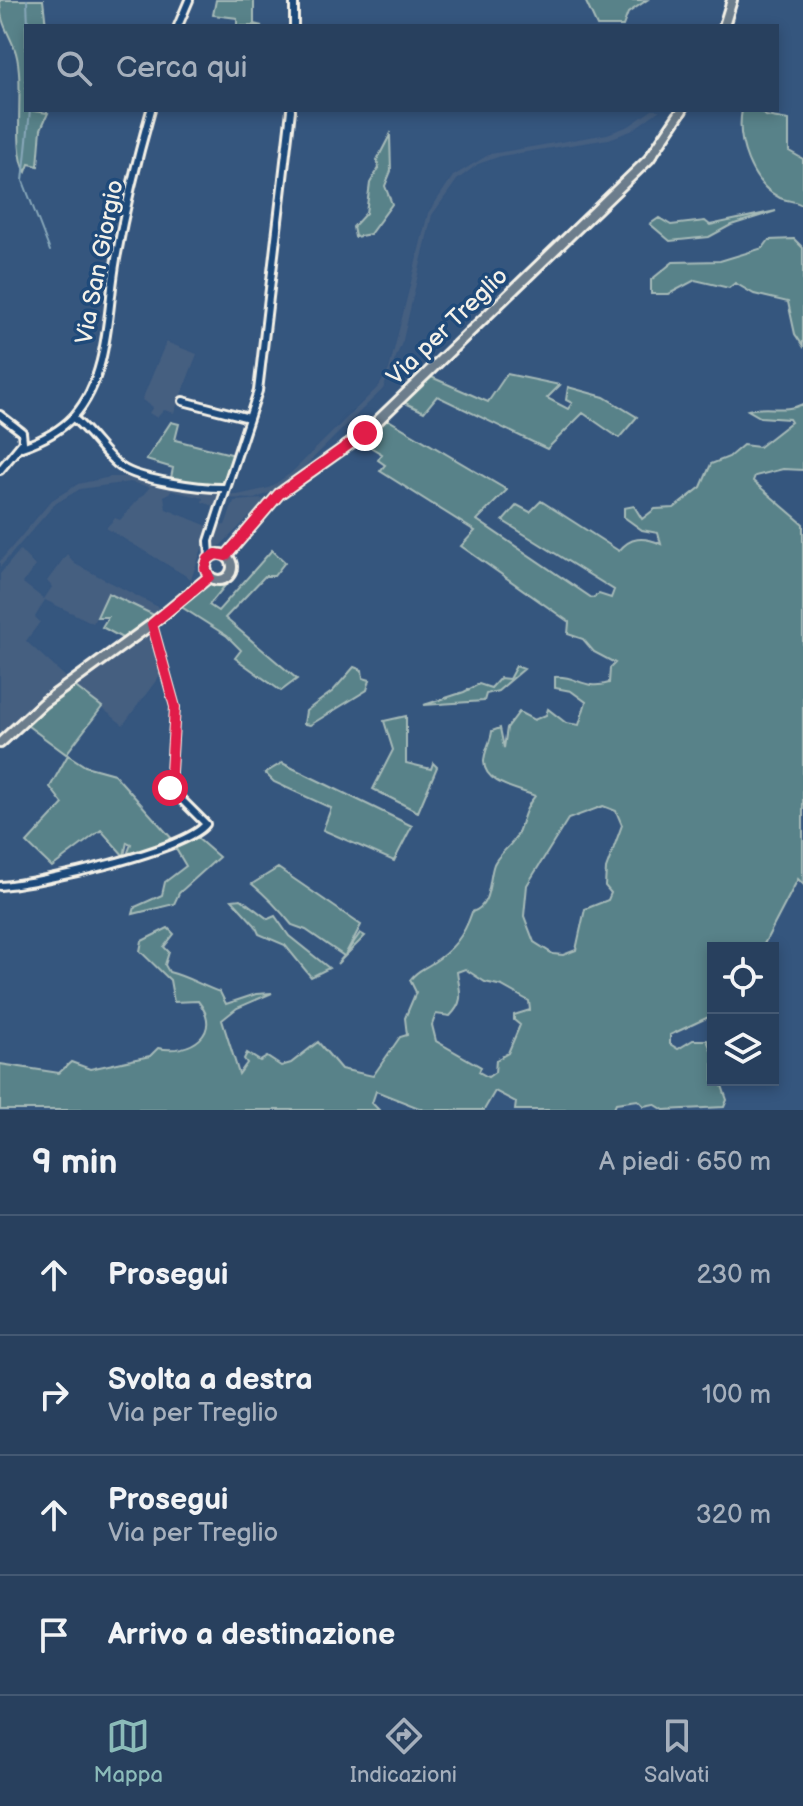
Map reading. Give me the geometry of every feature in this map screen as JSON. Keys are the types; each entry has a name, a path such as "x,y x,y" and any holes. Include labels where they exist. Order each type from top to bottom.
{"main road":[{"path":"725,24 732,0"},
{"name":"Via per Treglio","path":"226,556 279,494 365,433 629,179 664,142 681,112"},
{"path":"226,556 232,566 228,577 220,581 209,577 205,568 210,557 226,556"},
{"path":"0,743 43,703 152,624 209,577"}],"street":[{"path":"179,24 189,0"},
{"path":"294,0 294,24"},
{"name":"Via San Giorgio","path":"0,470 22,447 41,441 73,418 95,373 108,323 115,261 151,112"},
{"path":"210,557 208,547 258,391 291,112"},
{"path":"183,401 249,418"},
{"path":"0,415 22,432 22,447"},
{"path":"73,418 98,440 115,462 130,472 224,492"},
{"path":"0,886 36,883 126,858 197,835 206,824 170,788 175,707 152,624"}],"shaded area":[{"path":"649,112 657,112 631,131 609,139 501,156 478,164 457,180 432,215 403,340 383,389 294,477 272,492 254,499 221,498 217,507 202,502 203,498 172,491 164,496 166,509 210,527 191,579 106,528 115,518 120,520 150,487 130,482 80,489 55,504 0,567 0,561 52,500 78,484 110,477 131,477 237,495 269,488 291,473 379,386 389,370 428,213 453,176 490,154 607,134 629,126"},
{"path":"166,342 197,354 174,413 164,410 157,418 149,413 153,407 142,400"},
{"path":"234,501 265,501 212,554 210,551 217,526 225,525"},
{"path":"20,550 35,566 23,583 44,599 52,587 47,581 67,554 75,564 164,610 156,616 108,593 93,623 45,600 35,617 40,622 26,641 69,680 0,738 0,574"},
{"path":"151,627 164,670 123,725 73,685"}],"green space":[{"path":"0,0 43,0 46,24 24,24 24,112 48,113 41,129 38,166 29,164 26,172 20,148 16,53 0,9"},
{"path":"216,0 254,0 254,24 237,24 237,18 213,15"},
{"path":"585,0 647,0 628,13 624,24 596,24"},
{"path":"742,112 761,112 766,116 789,120 789,151 803,159 803,206 780,198 761,183 748,160"},
{"path":"390,135 391,171 385,186 392,204 370,234 355,237 353,227 366,213 370,183 379,168 377,160"},
{"path":"776,211 731,225 709,237 670,241 650,224 659,218 671,225 705,221 710,225"},
{"path":"794,239 803,248 803,346 795,334 788,302 754,294 735,283 729,288 695,280 669,294 651,294 651,280 673,262 720,261 763,248 769,240"},
{"path":"507,374 560,385 547,398 568,409 572,403 566,400 568,387 604,397 637,417 619,438 583,413 547,449 437,396 424,412 403,402 429,376 488,402"},
{"path":"803,404 803,470 783,469 755,476 753,481 803,524 803,884 798,879 765,942 707,942 707,1018 670,1035 670,1044 678,1049 693,1040 707,1040 707,1086 722,1086 727,1100 724,1107 664,1110 654,1104 644,1106 638,1100 616,1103 613,1110 515,1110 516,1102 495,1091 484,1110 424,1110 376,1091 372,1103 379,1110 0,1110 0,1064 59,1073 71,1062 90,1069 150,1056 158,1048 192,1045 200,1039 207,1023 198,1001 174,1002 170,980 140,951 142,941 168,928 174,934 164,947 169,952 165,965 169,972 220,992 226,1004 256,994 272,993 237,1008 222,1020 239,1074 247,1063 244,1059 247,1053 260,1061 267,1057 281,1066 291,1063 318,1042 341,1069 373,1076 400,1037 407,1035 405,1018 416,992 410,980 452,948 472,912 483,904 494,864 515,839 526,809 535,796 504,785 486,770 484,758 492,731 500,728 504,748 507,728 519,712 534,720 546,715 548,709 566,723 579,725 586,702 571,691 555,688 555,677 593,685 609,683 610,668 615,663 594,652 583,639 568,634 569,622 461,546 475,531 380,471 385,465 378,460 382,454 362,442 385,418 507,490 477,520 592,598 599,594 611,598 614,590 503,521 517,505 530,512 541,501 619,551 637,539 661,544 658,533 642,530 624,517 624,508 634,506 642,519 655,509 674,508 701,487 711,464 729,457 743,445 759,447 791,422 789,419 760,417 748,410 783,409","holes":["603,806 616,811 622,825 606,869 605,886 611,893 608,900 585,909 576,950 563,955 553,954 534,942 524,916 527,885 568,819","465,969 485,982 502,986 529,1001 530,1010 514,1015 514,1020 520,1025 508,1053 496,1060 495,1072 488,1077 479,1072 481,1067 436,1041 432,1025 436,1014 450,1016 458,1005 457,972"]},
{"path":"171,422 179,424 175,440 235,455 225,483 212,486 171,478 173,468 146,460"},
{"path":"272,550 285,562 274,576 265,576 225,618 297,679 281,691 235,658 241,650 227,636 180,606 200,585 225,583 233,576 209,605 218,611"},
{"path":"108,593 156,616 124,639 102,627 108,617 97,617"},
{"path":"516,666 524,669 498,691 486,694 484,701 424,705 479,684 491,688 500,678 509,679"},
{"path":"354,667 362,670 363,678 370,680 367,690 310,725 304,724 306,711 333,691"},
{"path":"73,685 102,707 66,754 24,723"},
{"path":"406,716 406,763 431,769 433,763 437,767 418,812 373,789 393,750 384,721"},
{"path":"68,755 85,766 114,774 174,841 127,855 131,844 127,842 124,856 101,830 52,867 27,843 63,804 50,787"},
{"path":"282,763 412,826 394,861 323,830 331,808 274,782 265,773"},
{"path":"196,837 219,857 179,893 174,904 133,914 135,907 162,895 165,882 186,866 173,844"},
{"path":"278,868 361,925 345,955 360,933 365,936 337,964 344,956 306,930 292,925 252,884"},
{"path":"241,899 268,919 275,916 289,936 329,968 311,977 285,945 259,934 255,925 232,900"}],"waterway":[{"path":"27,0 28,24"},
{"path":"30,112 23,181 50,251"}],"route":[{"path":"170,788 175,707 152,624 209,577 205,568 208,559 216,554 226,556 279,494 343,452 365,433"}]}
